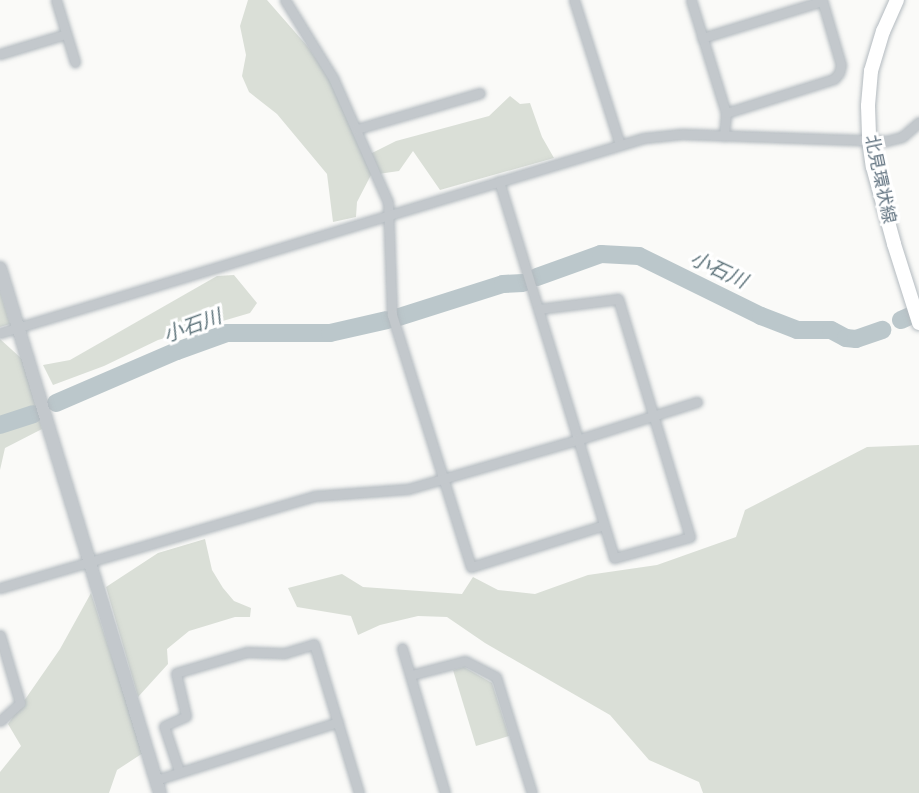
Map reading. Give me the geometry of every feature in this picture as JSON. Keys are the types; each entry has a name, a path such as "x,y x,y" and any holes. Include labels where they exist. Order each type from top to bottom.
{"main road":[{"name":"北見環状線","path":"897,0 883,31 871,71 867,106 869,140 873,167 894,244 919,323"}],"street":[{"path":"56,0 75,62"},
{"path":"285,0 333,78 388,202 390,214 389,291 392,315 471,567 604,525"},
{"path":"574,0 620,145"},
{"path":"691,0 726,113 724,136"},
{"path":"702,38 822,1 841,65 834,80 726,113"},
{"path":"0,54 66,34"},
{"path":"357,129 480,93"},
{"path":"0,333 499,181 654,137 724,136 886,141 902,137 919,122"},
{"path":"499,181 614,558 690,537 618,298 539,309"},
{"path":"0,268 160,793"},
{"path":"0,588 314,496 408,489 697,402"},
{"path":"0,634 20,703 0,721"},
{"path":"179,771 164,726 186,716 176,673 247,652 285,653 314,644 359,793"},
{"path":"402,648 445,793"},
{"path":"411,675 465,661 496,676 532,793"},
{"path":"156,780 338,722"}],"shaded area":[{"path":"248,0 267,0 308,47 329,78 366,156 396,141 489,116 510,96 520,104 530,103 542,137 554,158 440,190 413,151 399,171 371,175 357,202 356,217 333,222 327,174 277,114 249,92 242,76 246,55 240,26"},
{"path":"234,275 257,303 250,313 158,340 104,366 53,385 43,365 70,360 217,276"},
{"path":"0,291 10,324 0,327"},
{"path":"0,339 22,359 42,429 5,448 0,470"},
{"path":"919,445 919,793 703,793 699,782 649,760 610,715 485,643 447,617 418,616 380,625 358,635 351,616 297,607 288,588 342,574 363,587 462,594 473,577 498,590 535,594 588,575 657,565 736,537 745,510 867,447"},
{"path":"205,539 212,570 234,601 251,608 250,617 235,617 189,631 167,649 168,664 138,697 106,587 158,553"},
{"path":"91,593 143,753 117,770 109,793 0,793 0,772 21,746 8,724 60,649"},
{"path":"464,667 492,683 509,736 476,746 453,670"}],"waterway":[{"name":"小石川","path":"537,277 601,254 639,256 761,316 797,330 831,330 846,338 856,339 882,330"},
{"name":"小石川","path":"399,317 503,284 523,283"},
{"name":"小石川","path":"901,320 919,312"},
{"name":"小石川","path":"56,403 177,351 227,333 330,333 387,320"},
{"name":"小石川","path":"0,425 33,414"}]}
